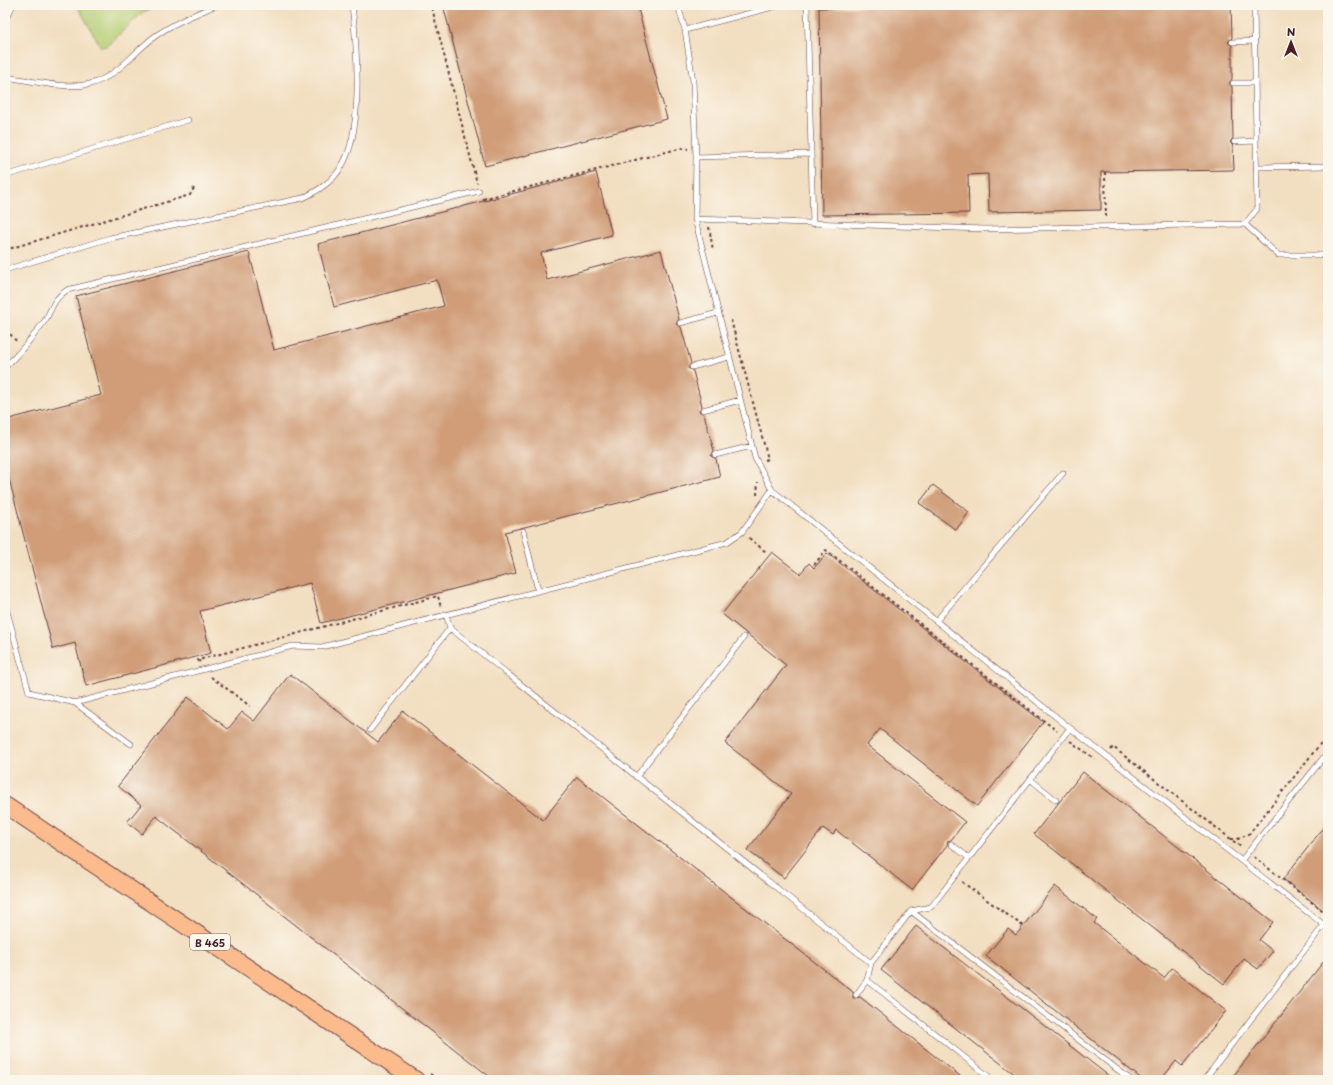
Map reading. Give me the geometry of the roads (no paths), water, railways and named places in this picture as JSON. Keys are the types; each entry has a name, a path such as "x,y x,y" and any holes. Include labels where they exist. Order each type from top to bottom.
{"main road":[{"name":"B 465","path":"5,805 416,1080"}],"lane":[{"path":"5,16 8,15 13,5"},
{"path":"5,77 68,85 95,82 108,78 154,37 186,19 217,5"},
{"path":"5,270 110,238 303,198 320,190 336,175 345,161 352,142 357,70 352,5"},
{"path":"678,5 685,30 693,81 696,149 695,219 755,458 772,490 1070,728 1326,927 1204,1080"},
{"path":"685,30 781,5"},
{"path":"807,5 813,224"},
{"path":"1245,224 1257,209 1254,5"},
{"path":"1232,42 1255,41"},
{"path":"1233,84 1255,83"},
{"path":"5,176 188,120"},
{"path":"1234,142 1256,142"},
{"path":"696,157 811,154"},
{"path":"1256,167 1328,166"},
{"path":"5,367 23,349 45,320 57,296 67,290 479,191"},
{"path":"695,219 984,229 1245,224 1278,255 1328,255"},
{"path":"680,322 718,313"},
{"path":"692,367 729,357"},
{"path":"703,410 740,400"},
{"path":"715,455 752,446"},
{"path":"936,621 1063,473"},
{"path":"75,703 292,646 322,647 444,614 727,542 742,532 772,490"},
{"path":"523,531 538,590"},
{"path":"5,604 28,692 75,703 131,744"},
{"path":"444,614 450,628 871,964"},
{"path":"370,730 450,628"},
{"path":"636,777 744,637"},
{"path":"856,995 868,980 871,964 911,911 931,907 1070,728"},
{"path":"1241,861 1328,752"},
{"path":"1030,779 1056,800"},
{"path":"951,844 969,858"},
{"path":"911,911 1131,1080"},
{"path":"868,980 993,1080"}]}
